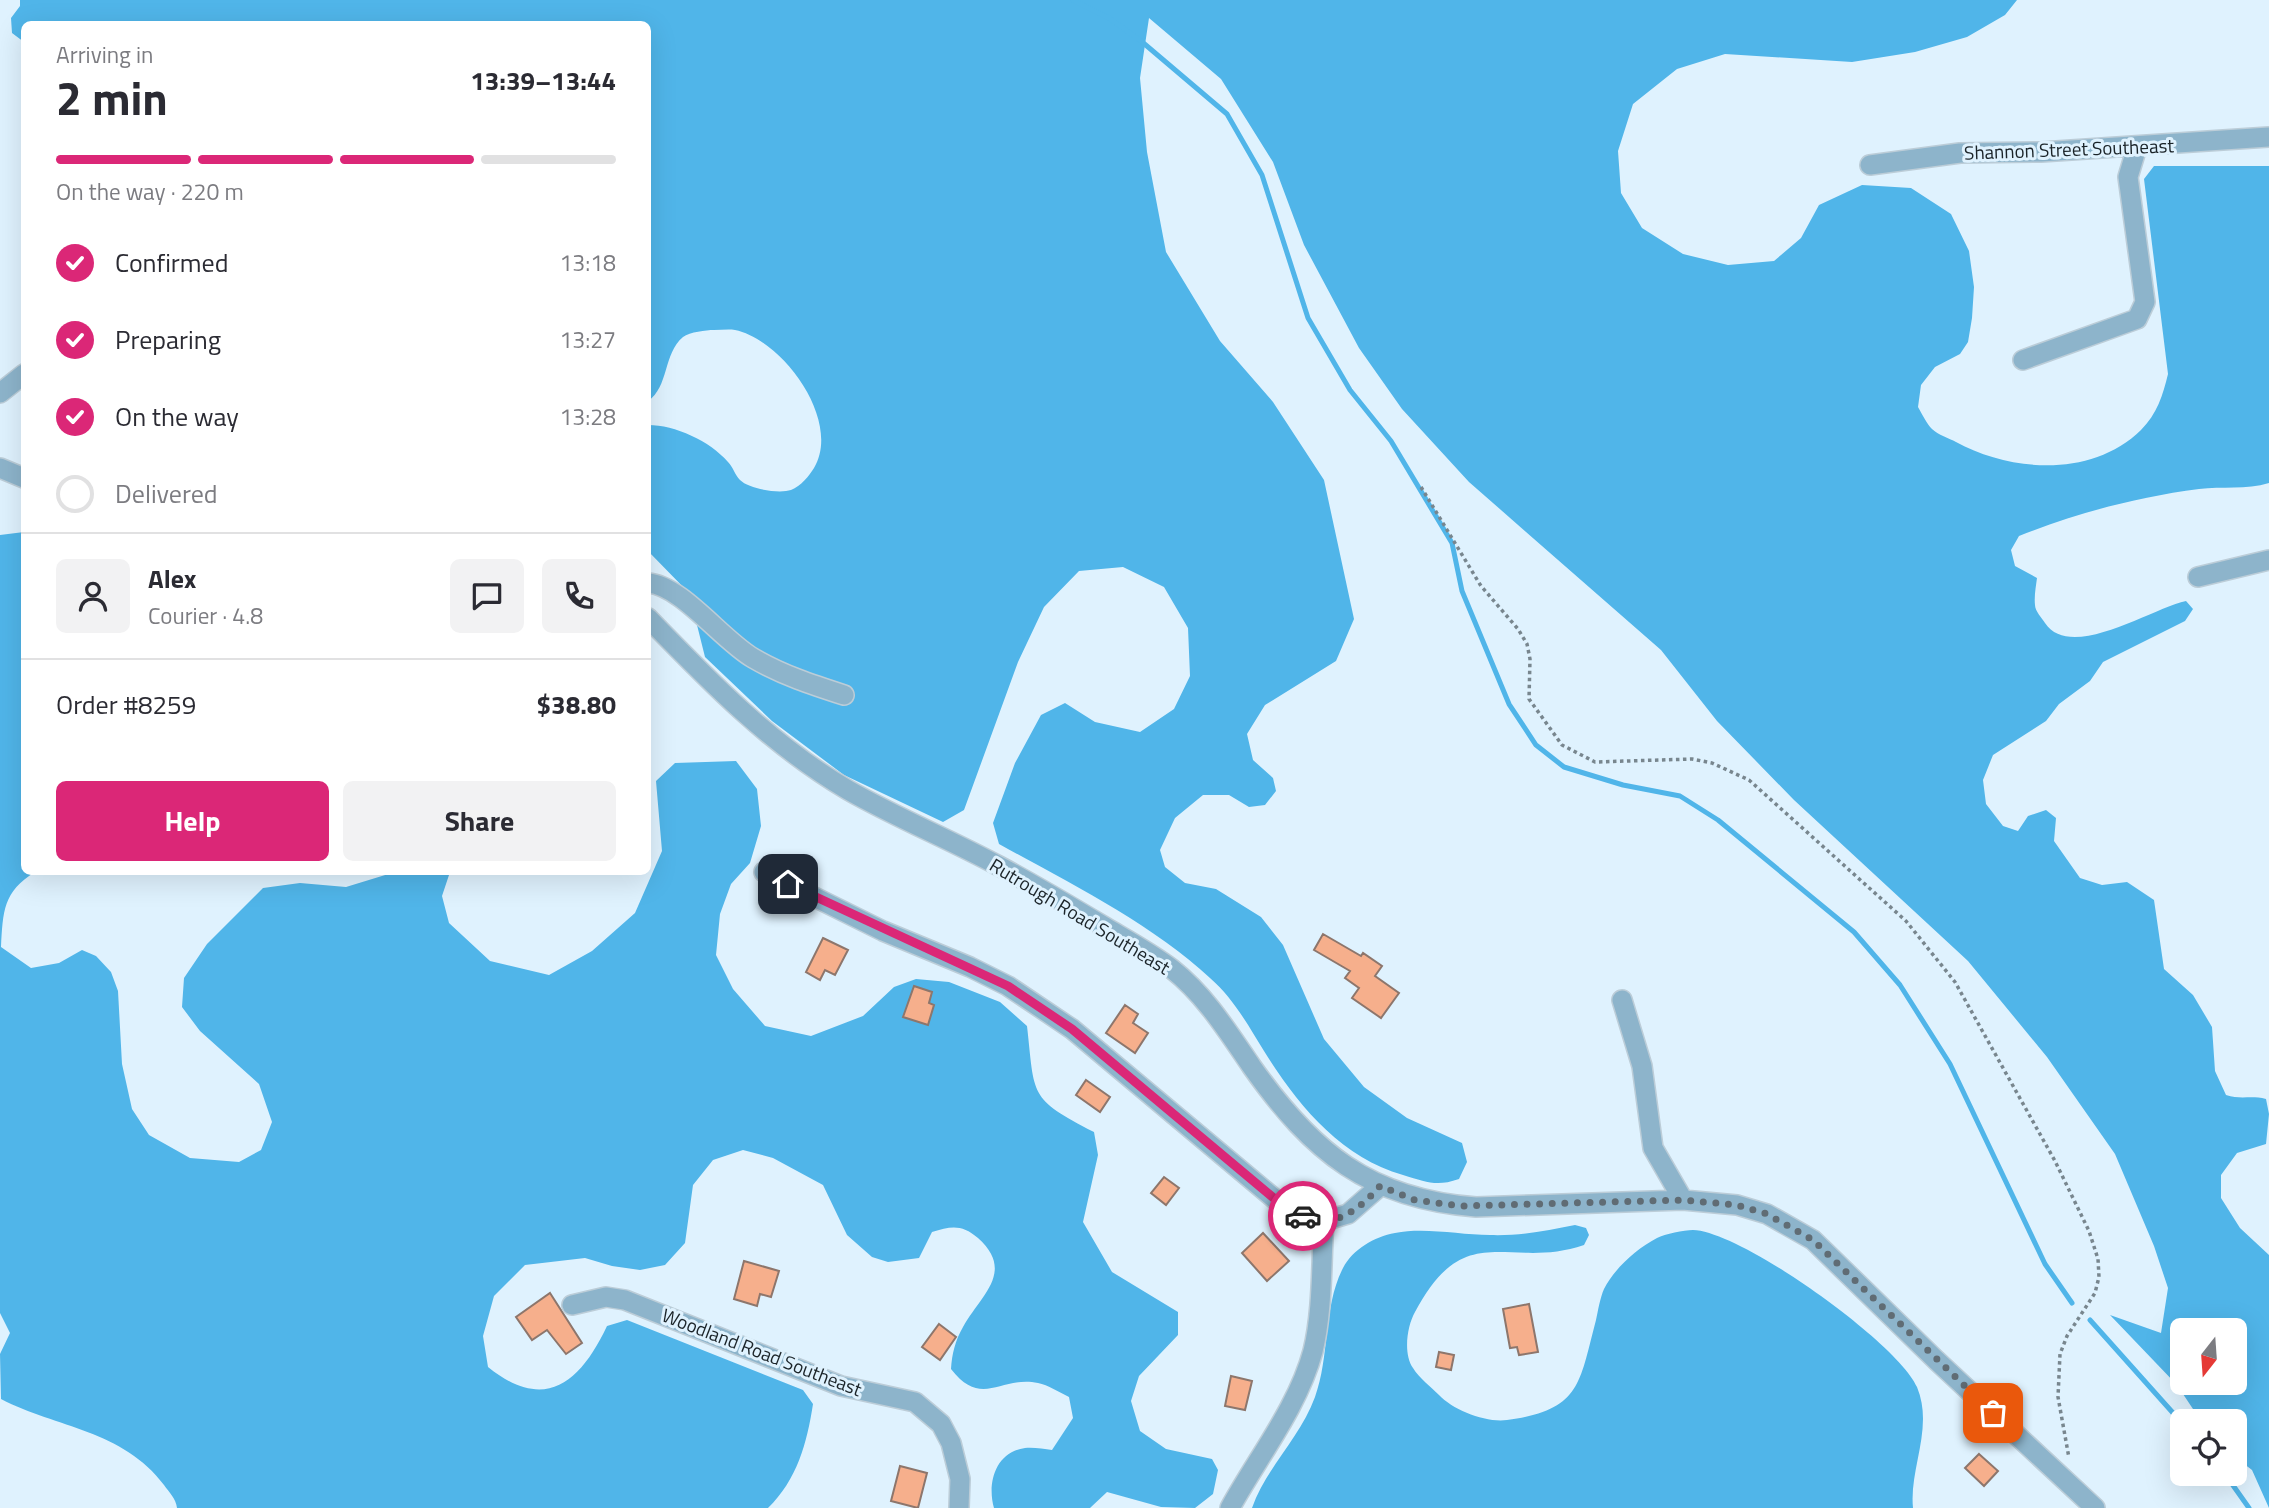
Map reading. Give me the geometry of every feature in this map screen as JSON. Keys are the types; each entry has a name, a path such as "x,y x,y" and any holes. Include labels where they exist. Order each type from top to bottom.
{"street":[{"name":"Shannon Street Southeast","path":"1870,165 1960,153 2137,147 2269,137"},
{"path":"2022,360 2137,319 2143,311 2145,302 2128,177 2137,147"},
{"path":"0,393 21,376"},
{"path":"0,468 21,477"},
{"path":"2198,577 2269,560"},
{"path":"651,584 666,587 751,657 804,682 844,695"},
{"name":"Rutrough Road Southeast","path":"651,621 721,694 789,752 897,816 1051,894 1172,969 1212,1010 1272,1095 1300,1129 1348,1167 1380,1186 1415,1200 1476,1207 1683,1200 1737,1205 1767,1214 1813,1240 2095,1508"},
{"path":"764,872 883,931 1008,986 1072,1029 1276,1200 1311,1219 1324,1222 1348,1214 1380,1186"},
{"path":"1622,1000 1642,1066 1653,1148 1683,1200"},
{"path":"1230,1508 1287,1412 1307,1371 1316,1333 1324,1222"},
{"name":"Woodland Road Southeast","path":"572,1305 606,1297 625,1300 841,1386 915,1402 942,1423 951,1443 960,1479 960,1508"}],"path":[{"path":"1422,487 1476,579 1527,643 1530,659 1529,699 1562,745 1595,762 1692,759 1712,763 1749,780 1906,921 1955,982 2055,1161 2089,1231 2098,1259 2099,1277 2095,1293 2067,1336 2060,1354 2058,1397 2068,1450 2070,1485"}],"shaded area":[{"path":"20,0 2017,0 2005,15 1967,37 1915,52 1852,62 1725,54 1677,69 1633,104 1618,151 1621,193 1642,228 1683,254 1728,265 1774,261 1801,238 1819,205 1862,185 1911,188 1951,214 1969,251 1974,287 1968,342 1960,354 1935,367 1921,385 1918,407 1934,431 1978,452 2001,460 2051,465 2075,463 2121,446 2141,430 2151,417 2164,389 2168,374 2144,179 2154,166 2269,166 2269,483 2153,496 2085,513 2019,536 2011,550 2015,566 2037,578 2036,610 2057,634 2073,637 2092,635 2186,601 2193,609 2185,621 2103,662 2090,681 2059,704 2046,721 1993,755 1983,780 1986,804 2003,826 2018,831 2028,816 2046,810 2056,818 2054,841 2080,878 2102,885 2127,882 2154,900 2164,969 2193,995 2212,1027 2215,1071 2226,1095 2266,1099 2269,1114 2266,1144 2237,1153 2221,1175 2221,1198 2240,1228 2269,1255 2269,1508 2252,1470 2247,1466 2247,1409 2193,1409 2184,1395 2247,1395 2247,1318 2170,1318 2170,1378 2110,1315 2161,1333 2168,1288 2154,1246 2115,1154 2047,1057 1968,961 1794,800 1717,721 1661,650 1469,482 1402,409 1359,348 1304,245 1273,162 1221,79 1149,18 1140,78 1147,152 1166,252 1220,341 1273,402 1324,480 1354,619 1336,661 1265,705 1247,734 1253,760 1273,778 1276,791 1265,805 1249,807 1229,795 1203,795 1175,818 1160,850 1165,867 1185,883 1216,889 1261,917 1283,945 1324,1039 1364,1087 1407,1118 1462,1143 1467,1162 1459,1179 1444,1183 1431,1183 1380,1167 1340,1142 1306,1109 1277,1071 1240,1012 1210,978 1136,922 999,844 993,823 1015,763 1041,715 1065,703 1095,722 1140,732 1174,709 1190,676 1188,628 1164,587 1123,567 1079,571 1044,607 1018,662 964,810 943,822 844,775 772,721 705,657 689,593 651,554 651,425 680,431 702,441 721,454 744,483 764,490 779,491 798,486 814,468 821,449 820,428 814,406 803,385 788,366 772,349 735,330 703,331 683,337 672,352 660,387 651,398 651,21 21,21 21,40 12,33 11,18 20,6"},
{"path":"21,532 21,875 30,875 16,887 7,903 1,947 31,968 59,963 82,950 96,956 111,972 118,991 122,1064 132,1109 149,1135 190,1158 239,1162 261,1150 272,1122 259,1084 200,1031 182,1007 184,978 207,944 263,888 300,883 346,887 385,875 449,875 442,896 449,923 490,961 549,975 592,951 635,913 662,851 656,781 675,763 736,761 757,789 761,826 750,863 731,884 720,914 716,955 733,989 765,1026 811,1036 863,1016 894,987 916,979 949,982 1000,1002 1027,1026 1034,1081 1039,1092 1057,1111 1094,1132 1098,1155 1083,1222 1112,1272 1178,1312 1178,1335 1139,1376 1131,1401 1140,1431 1166,1449 1212,1459 1218,1470 1213,1494 1195,1508 1161,1507 1107,1492 1090,1508 994,1508 993,1480 1000,1462 1015,1451 1025,1448 1052,1450 1073,1418 1069,1397 1046,1385 1025,1382 982,1389 962,1381 951,1369 960,1332 991,1284 994,1262 989,1250 972,1233 961,1228 951,1228 932,1232 919,1258 888,1262 872,1257 847,1235 823,1185 773,1158 743,1150 713,1160 693,1185 685,1243 665,1265 640,1270 585,1258 525,1265 494,1296 483,1336 488,1367 508,1381 527,1388 544,1389 559,1385 573,1376 585,1363 607,1326 627,1320 803,1390 813,1404 804,1447 786,1485 768,1508 177,1508 164,1485 148,1467 129,1452 88,1432 1,1399 0,1354 10,1333 0,1313 0,535"},
{"path":"1575,1225 1586,1228 1589,1235 1584,1245 1557,1251 1490,1252 1471,1255 1452,1265 1434,1283 1412,1318 1407,1348 1410,1362 1416,1372 1445,1401 1470,1414 1499,1420 1550,1409 1563,1401 1580,1377 1603,1293 1620,1267 1641,1248 1657,1238 1675,1232 1693,1230 1716,1235 1746,1249 1816,1292 1881,1344 1904,1368 1917,1387 1922,1402 1922,1433 1914,1478 1913,1508 1252,1508 1258,1493 1309,1412 1320,1381 1332,1299 1343,1268 1358,1250 1379,1237 1406,1231 1511,1235"}],"building":[{"path":"1323,934 1361,956 1363,953 1382,966 1375,976 1399,993 1381,1018 1352,998 1359,988 1345,978 1350,971 1314,950"},
{"path":"823,938 848,950 835,975 825,970 820,980 806,972"},
{"path":"914,986 932,992 929,1003 934,1005 928,1025 903,1017"},
{"path":"1125,1005 1138,1014 1133,1023 1148,1033 1135,1053 1106,1033"},
{"path":"1086,1080 1110,1097 1100,1112 1076,1095"},
{"path":"1164,1177 1179,1188 1166,1205 1151,1193"},
{"path":"1263,1233 1289,1261 1267,1281 1242,1253"},
{"path":"744,1261 779,1271 771,1297 760,1294 757,1306 734,1299"},
{"path":"550,1293 582,1343 566,1354 547,1330 532,1340 516,1317"},
{"path":"1529,1304 1538,1352 1519,1355 1517,1347 1510,1348 1503,1309"},
{"path":"939,1324 956,1337 940,1360 922,1347"},
{"path":"1439,1352 1454,1355 1451,1370 1436,1367"},
{"path":"1231,1376 1252,1381 1245,1410 1225,1406"},
{"path":"1979,1454 1998,1471 1984,1486 1965,1468"},
{"path":"900,1466 927,1473 918,1508 891,1501"}],"waterway":[{"path":"1073,0 1109,18 1141,41 1227,114 1262,175 1308,318 1350,390 1391,441 1452,543 1462,591 1509,704 1536,745 1564,767 1623,785 1680,796 1718,820 1854,932 1900,985 1950,1064 2045,1264 2072,1303"},
{"path":"2090,1320 2170,1410"},
{"path":"2233,1486 2249,1508"}],"way so far":[{"path":"1303,1216 1324,1222 1334,1220 1348,1214 1380,1186 1415,1200 1476,1207 1645,1200 1706,1201 1737,1205 1767,1214 1813,1240 1993,1413"}],"route":[{"path":"788,884 883,931 1008,986 1072,1029 1276,1200 1303,1216"}]}
